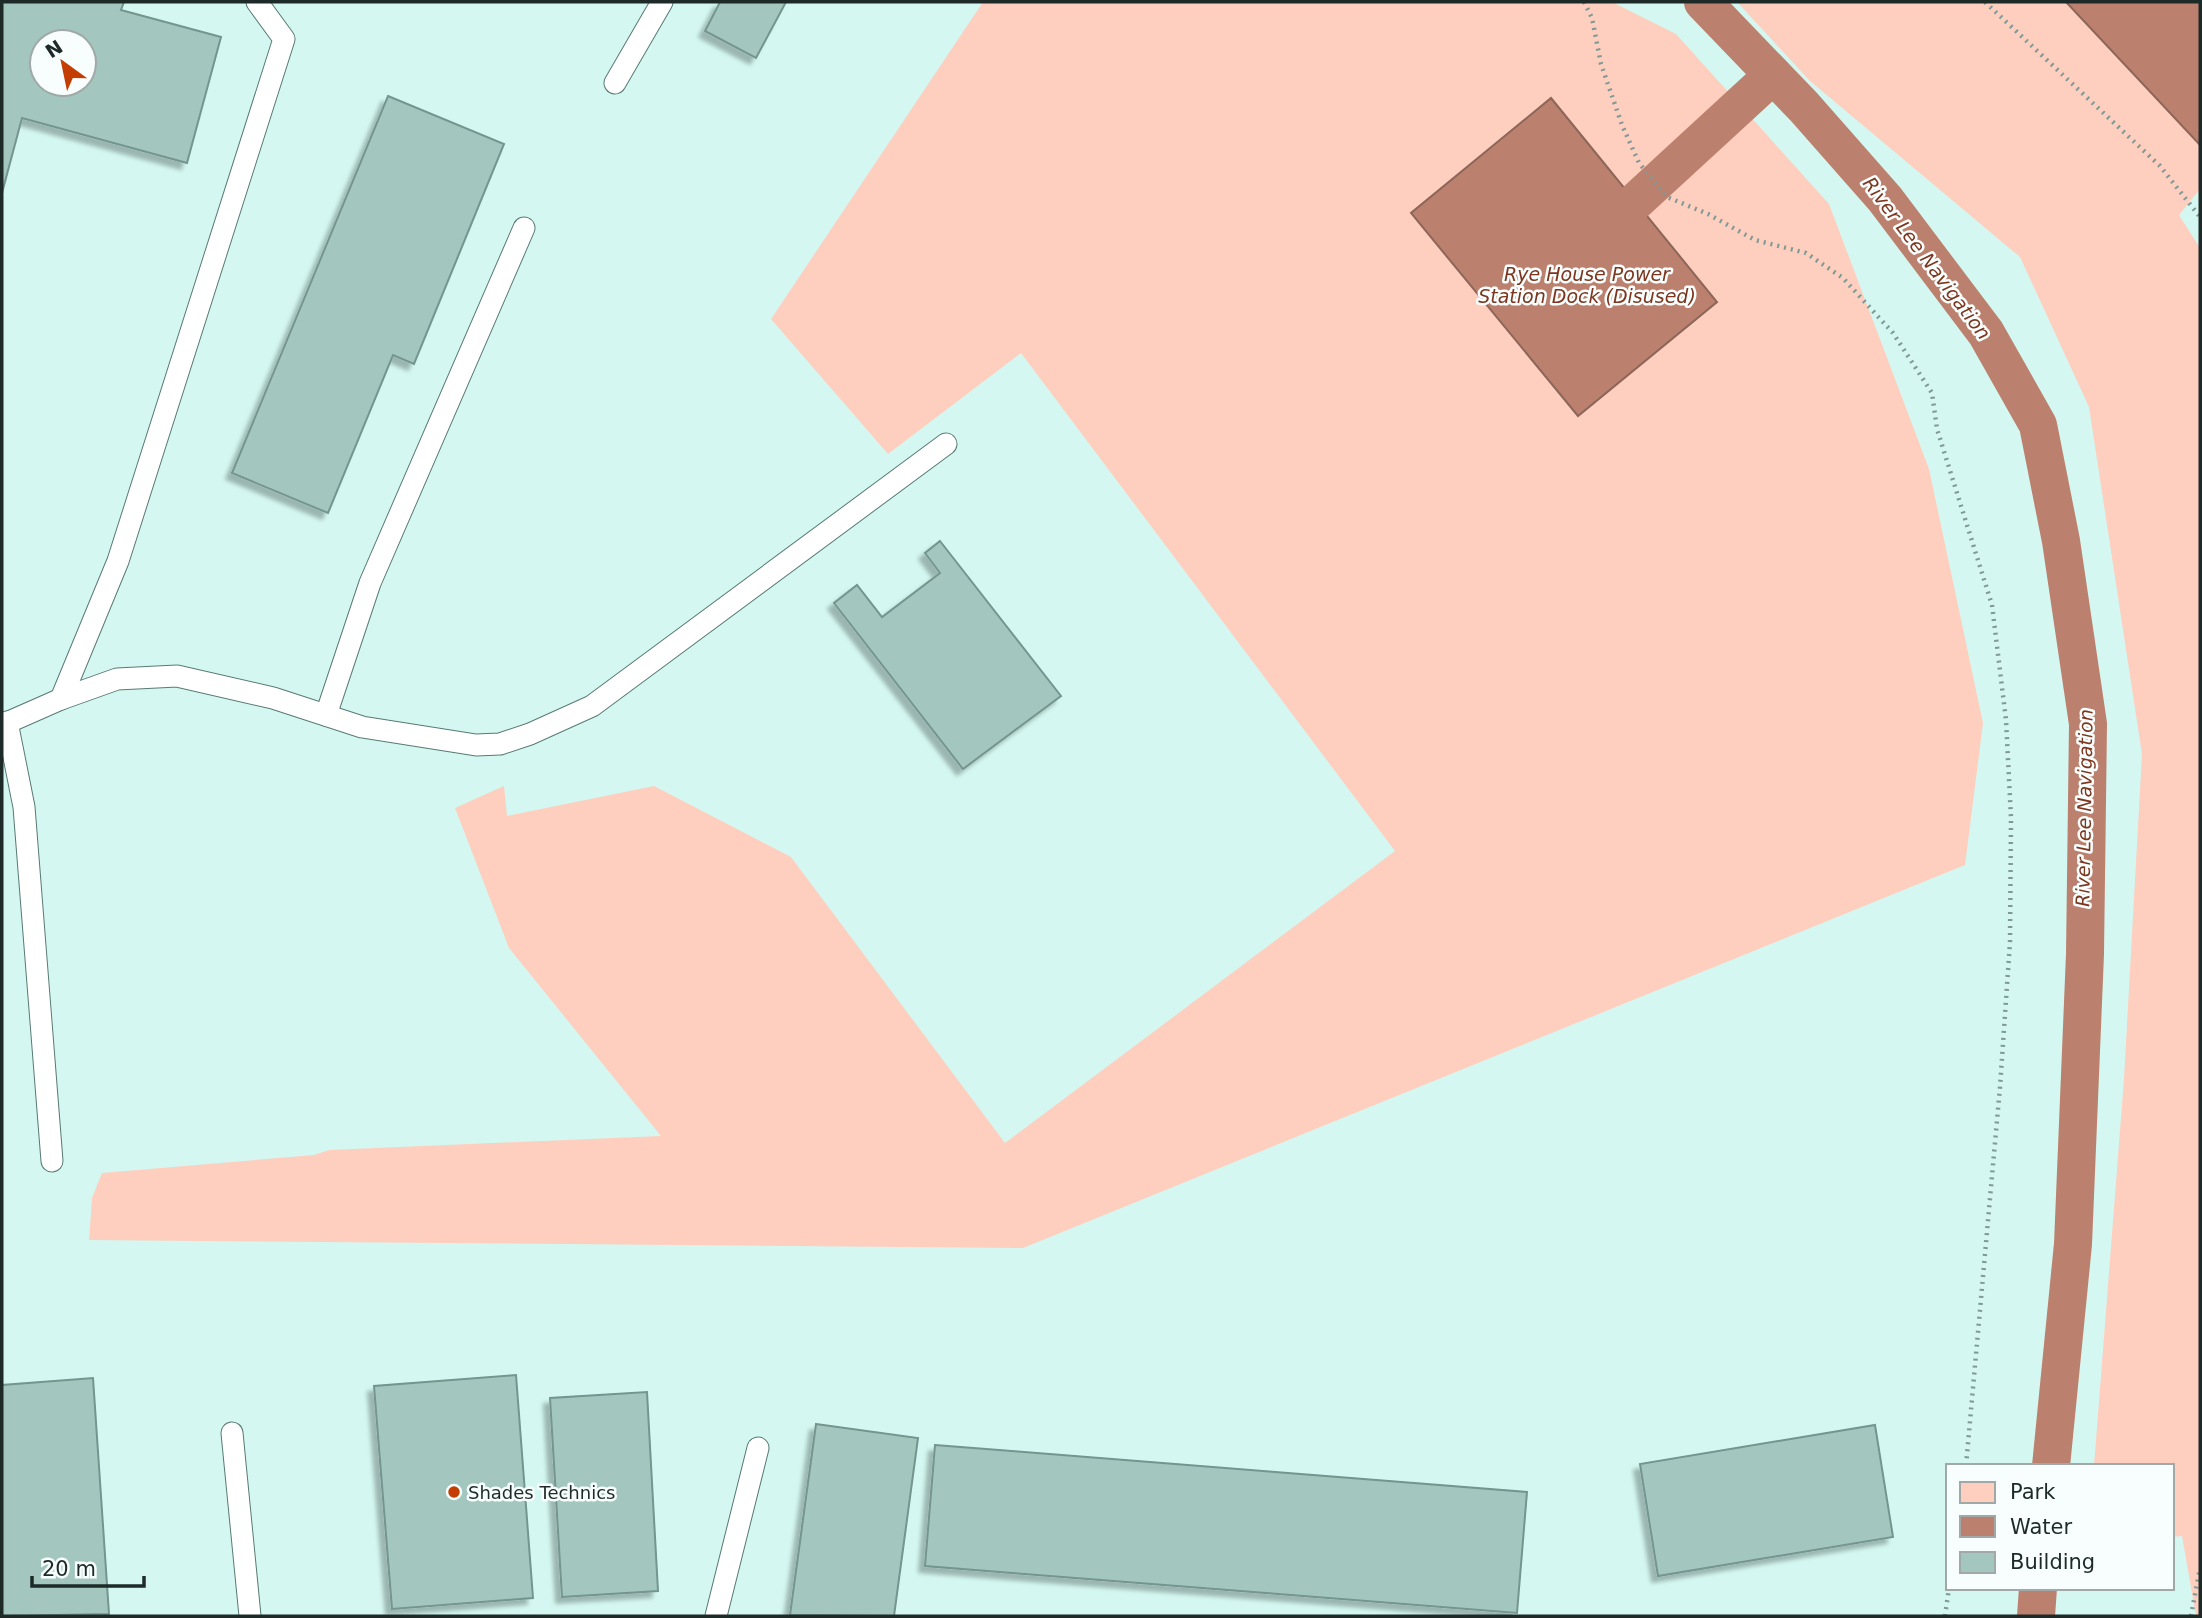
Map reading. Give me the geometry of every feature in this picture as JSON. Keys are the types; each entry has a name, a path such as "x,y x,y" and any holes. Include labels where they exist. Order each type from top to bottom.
{"lane":[{"path":"61,699 118,561 284,39 257,2"},
{"path":"615,83 662,2"},
{"path":"326,715 370,583 524,228"},
{"path":"52,1161 24,807 5,724 61,699 117,679 177,676 273,698 362,727 476,745 500,744 530,734 592,706 946,444"},
{"path":"232,1433 250,1616"},
{"path":"716,1616 758,1448"}],"path":[{"path":"1584,2 1592,18 1601,64 1622,125 1639,163 1667,197 1708,214 1755,240 1806,253 1843,278 1893,333 1932,393 1937,429 1992,605 2006,720 2011,818 2010,942 1966,1464"},
{"path":"1985,2 2160,166 2200,217"},
{"path":"2191,1616 2200,1568"},
{"path":"1945,1616 1949,1590"}],"green space":[{"path":"983,2 1612,2 1676,34 1829,204 1929,469 1983,723 1965,865 1023,1248 89,1240 92,1198 102,1173 314,1155 329,1150 661,1136 509,948 455,808 504,786 507,816 654,786 791,857 1005,1143 1395,851 1021,353 888,454 771,319"},
{"path":"1737,2 2066,2 2200,145 2200,189 2179,215 2200,248 2200,1616 2196,1616 2182,1536 2174,1537 2174,1464 2094,1464 2124,1079 2142,754 2089,407 2020,257 1810,81"}],"water":[{"path":"2066,2 2200,2 2200,145"},
{"name":"Rye House Power Station Dock (Disused)","path":"1551,98 1717,302 1578,416 1411,213"}],"building":[{"path":"2,2 124,2 121,10 221,37 187,163 22,118 2,193"},
{"path":"720,2 786,2 756,58 705,31"},
{"path":"388,96 504,144 414,364 393,355 328,513 232,473"},
{"path":"940,541 1061,696 963,769 834,603 857,585 882,617 940,573 925,553"},
{"name":"Shades Technics","path":"516,1375 533,1598 392,1609 374,1386"},
{"path":"93,1378 109,1614 2,1616 2,1385"},
{"path":"647,1392 658,1591 562,1597 550,1398"},
{"path":"816,1424 918,1438 894,1616 790,1615"},
{"path":"1875,1425 1893,1537 1658,1576 1640,1464"},
{"path":"935,1445 1527,1492 1517,1613 925,1566"}],"waterway":[{"name":"River Lee Navigation","path":"1703,2 1804,107 1885,199 1986,333 2038,425 2061,541 2088,724 2085,954 2073,1244 2051,1464"},
{"name":"River Lee Navigation","path":"1635,202 1773,75"},
{"name":"River Lee Navigation","path":"2036,1616 2038,1590"}],"place":[{"name":"Shades Technics","path":"454,1492"}]}
